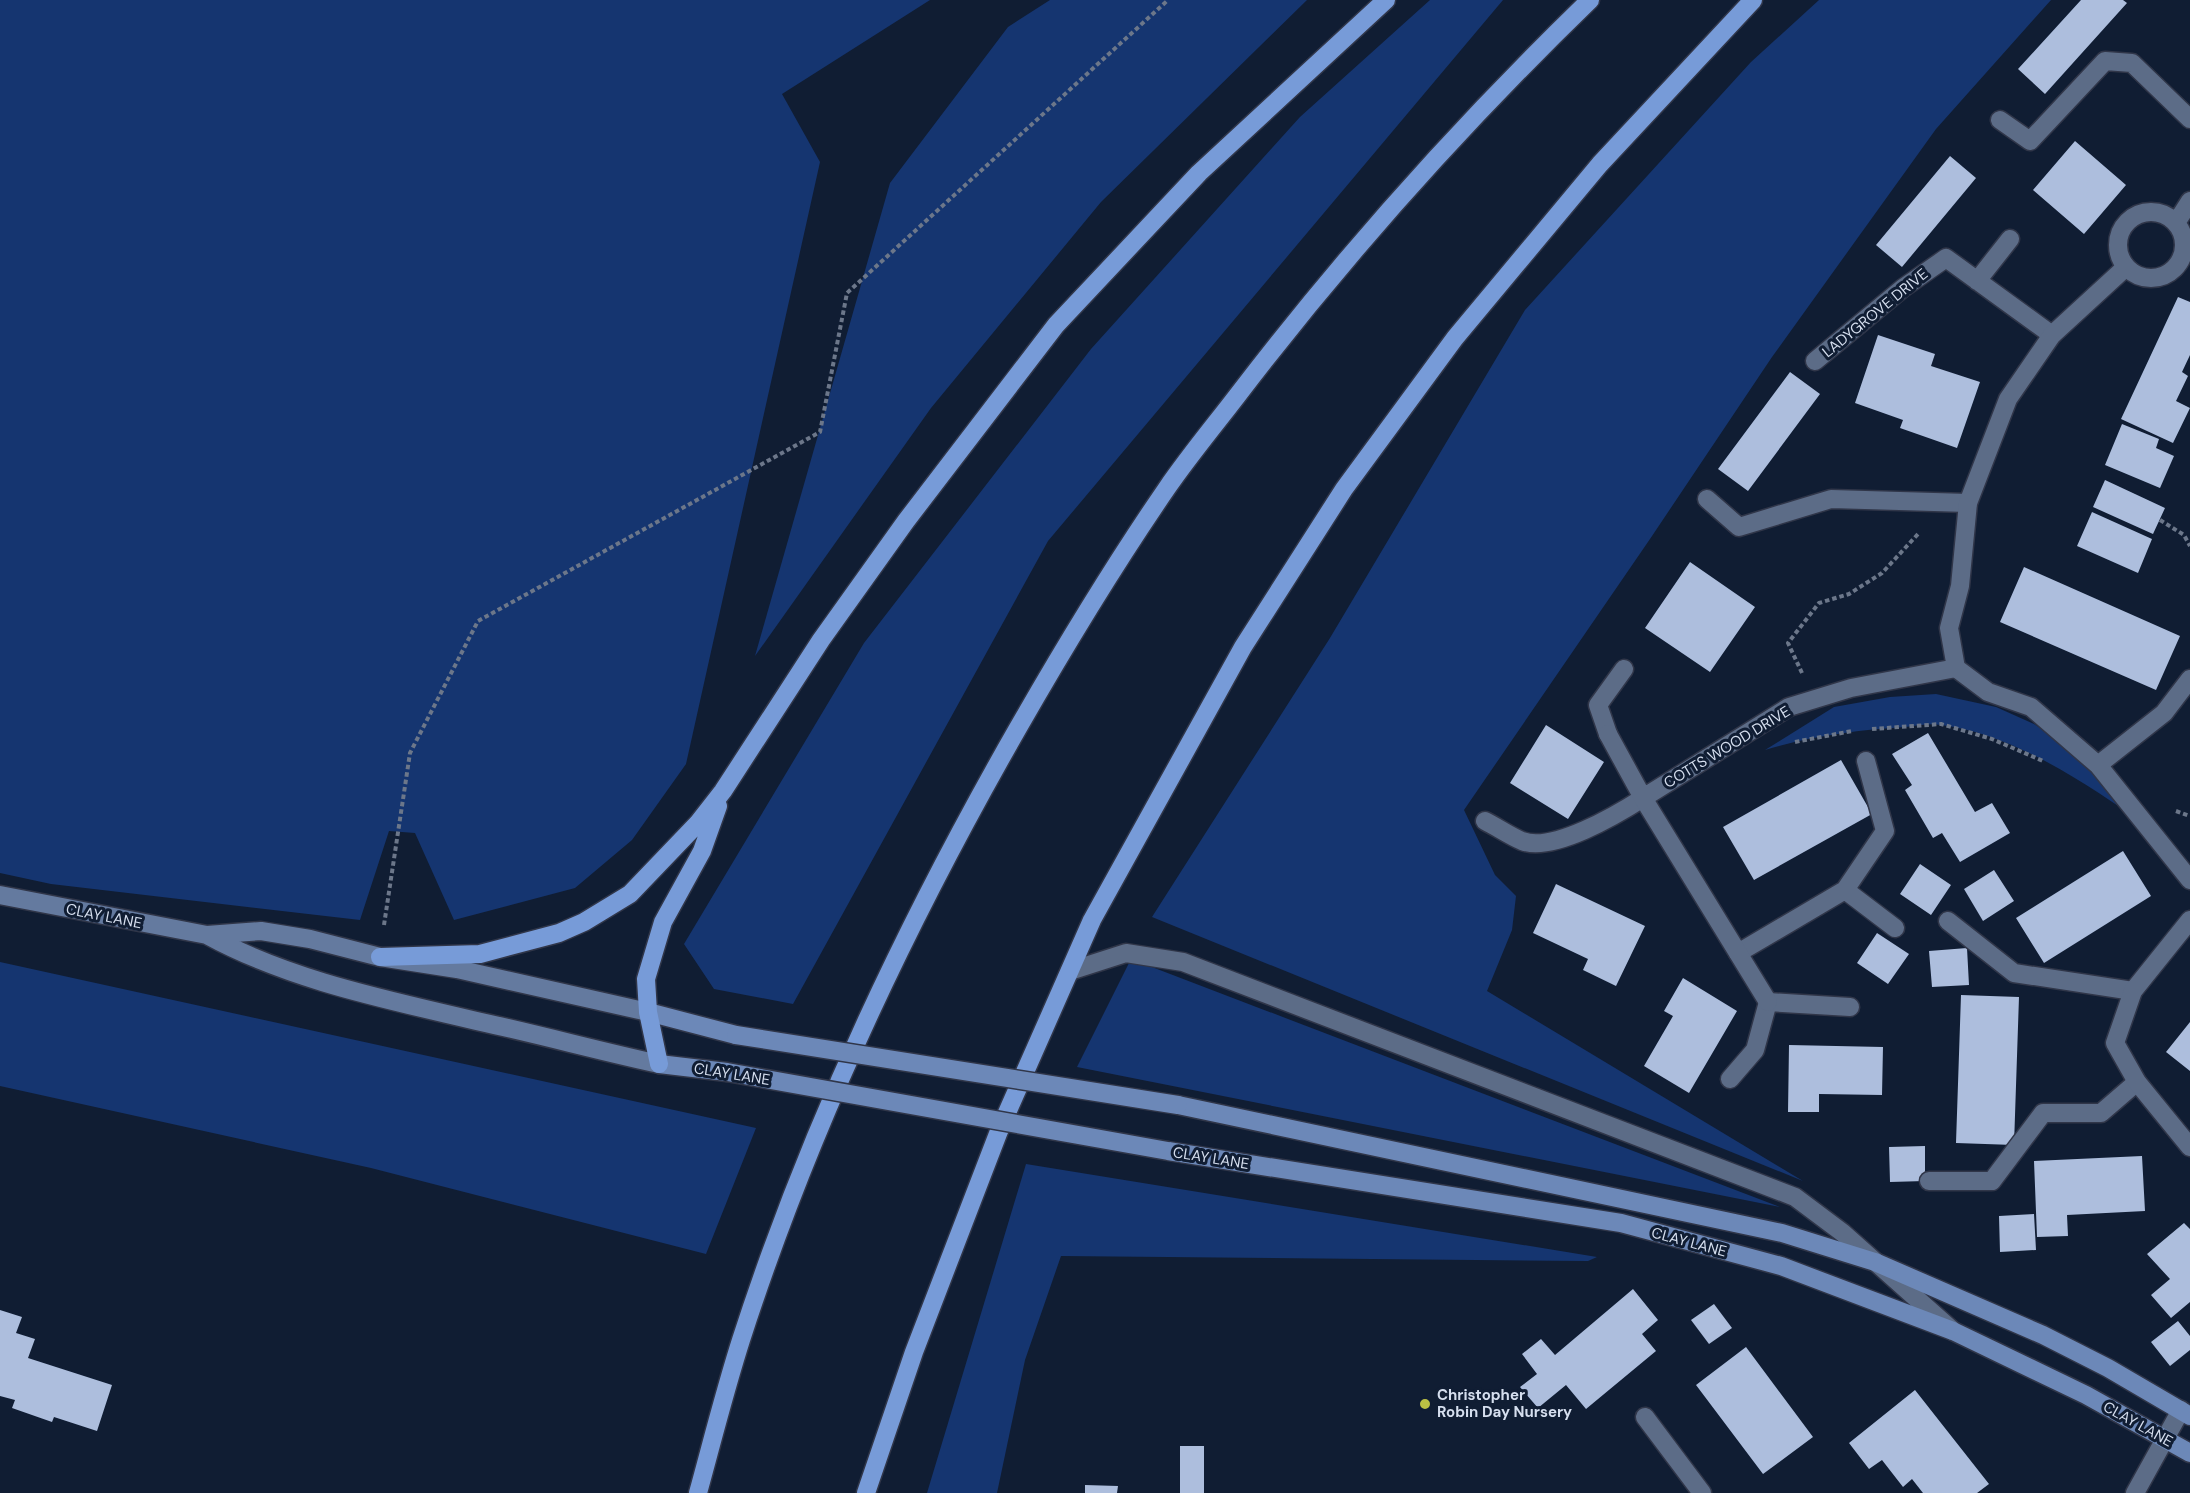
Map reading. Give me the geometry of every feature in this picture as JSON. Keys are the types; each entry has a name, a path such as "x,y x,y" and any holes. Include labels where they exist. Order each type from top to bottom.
{"highway":[{"path":"380,957 480,954 559,933 584,922 638,887 698,824 723,791 821,640 906,520 1056,325 1198,173 1386,0"},
{"path":"698,1493 745,1329 805,1164 877,996 970,813 1062,651 1168,486 1280,339 1403,195 1540,48 1590,0"},
{"path":"866,1493 914,1352 999,1131 1092,920 1243,646 1344,489 1455,338 1577,191 1754,0"},
{"path":"659,1064 648,1012 646,979 663,922 702,851 723,791"}],"main road":[{"name":"CLAY LANE","path":"648,1012 736,1035 1178,1106 1782,1233 1875,1262 2043,1335 2185,1413"},
{"name":"CLAY LANE","path":"659,1064 727,1072 1168,1151 1621,1223 1781,1266 1953,1331 2086,1395 2190,1453"}],"street":[{"path":"2000,120 2030,141 2105,60 2132,63 2190,119"},
{"path":"2176,223 2190,201"},
{"path":"2147,212 2168,216 2176,223 2184,243 2179,263 2172,271 2151,278 2140,277 2126,267 2118,253 2117,241 2128,221 2147,212"},
{"path":"1977,281 2010,239"},
{"name":"LADYGROVE DRIVE","path":"1815,361 1903,288 1946,258 2052,335"},
{"path":"2126,267 2052,335 2008,399 1968,503 1960,586 1949,628 1956,668 1988,692 2031,707 2098,765 2190,880"},
{"path":"1707,499 1739,527 1831,499 1968,503"},
{"name":"COTTS WOOD DRIVE","path":"1485,821 1524,842 1556,840 1607,821 1789,707 1851,688 1956,668"},
{"path":"1624,669 1598,705 1608,734 1643,798 1768,1002 1755,1050 1730,1079"},
{"path":"2098,765 2164,713 2190,679"},
{"path":"1738,953 1845,890 1885,831 1866,761"},
{"path":"1845,890 1895,928"},
{"name":"CLAY LANE","path":"0,895 207,936 261,931 344,946 380,957 457,969 648,1012"},
{"path":"2190,920 2133,991 2115,1043 2137,1082 2190,1147"},
{"path":"1948,921 2013,973 2133,991"},
{"name":"CLAY LANE","path":"207,936 246,957 315,980 580,1047 659,1064"},
{"path":"1070,971 1126,953 1183,962 1795,1197 1843,1233 1953,1331"},
{"path":"1768,1002 1850,1007"},
{"path":"1929,1181 1992,1180 2043,1113 2101,1113 2137,1082"},
{"path":"2135,1493 2164,1439 2185,1413"},
{"path":"1645,1417 1702,1493"}],"path":[{"path":"380,957 410,753 478,621 820,432 847,293 1168,0"},
{"path":"2160,520 2184,535 2190,546"},
{"path":"1814,699 1788,643 1819,603 1849,594 1882,573 1924,529"},
{"path":"1868,730 1941,724 1992,739 2045,761"},
{"path":"1747,734 1765,750 1836,733 1858,731"}],"shaded area":[{"path":"0,0 930,0 782,94 820,162 686,764 632,840 575,888 454,920 415,833 389,831 360,920 51,884 0,873"},
{"path":"1050,0 1307,0 1101,202 931,408 755,656 890,183 1008,27"},
{"path":"1430,0 1503,0 1048,541 793,1004 714,989 684,944 864,643 1091,349 1300,117"},
{"path":"1819,0 2051,0 1936,129 1772,357 1464,810 1495,875 1516,896 1512,930 1487,991 1803,1181 1152,917 1330,638 1525,310 1751,62"},
{"path":"1936,694 1996,707 2034,724 2098,765 2146,825 2049,763 1996,739 1968,730 1932,724 1869,730 1817,737 1765,750 1834,707 1890,697"},
{"path":"1131,959 1780,1207 1077,1067"},
{"path":"0,962 756,1128 706,1254 371,1168 0,1086"},
{"path":"1026,1164 1597,1257 1588,1261 1061,1256 1025,1360 997,1493 927,1493"}],"building":[{"path":"2081,0 2123,0 2127,3 2045,94 2018,69"},
{"path":"2075,141 2126,185 2084,234 2033,190"},
{"path":"1950,156 1976,178 1902,267 1876,245"},
{"path":"2178,297 2190,302 2190,355 2182,372 2188,376 2176,401 2190,408 2173,443 2121,419"},
{"path":"1878,335 1935,354 1931,366 1980,382 1957,448 1900,428 1903,420 1855,403"},
{"path":"1790,372 1820,394 1748,491 1718,469"},
{"path":"2122,424 2159,439 2156,448 2174,456 2160,488 2105,465"},
{"path":"2105,480 2165,508 2153,534 2093,507"},
{"path":"2092,512 2152,539 2138,573 2077,546"},
{"path":"1690,562 1755,607 1710,672 1645,628"},
{"path":"2024,567 2180,636 2156,690 2000,622"},
{"path":"1546,725 1604,762 1568,819 1510,783"},
{"path":"1928,733 1975,812 1992,803 2010,833 1960,862 1942,833 1933,838 1905,790 1912,785 1892,754"},
{"path":"1841,760 1872,814 1754,880 1723,827"},
{"path":"2123,851 2151,896 2044,963 2016,918"},
{"path":"1920,864 1951,885 1931,915 1900,894"},
{"path":"1994,870 2014,901 1983,921 1964,889"},
{"path":"1556,884 1645,926 1616,986 1583,970 1588,959 1533,933"},
{"path":"1877,933 1909,954 1888,984 1857,963"},
{"path":"1967,948 1969,985 1932,987 1929,951"},
{"path":"1683,978 1737,1011 1689,1093 1644,1066 1673,1016 1664,1011"},
{"path":"1961,995 2019,997 2014,1145 1956,1143"},
{"path":"2190,1022 2190,1071 2166,1052"},
{"path":"1789,1045 1883,1047 1882,1095 1819,1094 1819,1112 1788,1112"},
{"path":"1925,1146 1925,1181 1890,1182 1889,1147"},
{"path":"2142,1156 2145,1211 2067,1215 2068,1236 2037,1237 2034,1161"},
{"path":"2034,1214 2036,1250 2000,1252 1999,1216"},
{"path":"2184,1223 2190,1229 2190,1302 2171,1318 2151,1295 2170,1279 2147,1254"},
{"path":"1633,1289 1658,1320 1642,1334 1656,1351 1586,1409 1566,1385 1538,1408 1520,1387 1537,1374 1522,1354 1541,1339 1555,1355"},
{"path":"1714,1304 1732,1328 1709,1344 1691,1320"},
{"path":"0,1310 22,1317 16,1333 35,1339 28,1358 112,1385 97,1431 54,1417 52,1422 12,1408 15,1400 0,1396"},
{"path":"2178,1321 2190,1336 2190,1350 2170,1366 2151,1342"},
{"path":"1746,1347 1813,1437 1763,1474 1696,1385"},
{"path":"1915,1390 1989,1484 1977,1493 1923,1493 1912,1479 1903,1487 1882,1460 1869,1469 1849,1443"},
{"path":"1180,1446 1204,1446 1204,1493 1180,1493"},
{"path":"1085,1485 1118,1486 1117,1493 1085,1493"}],"place":[{"name":"Christopher Robin Day Nursery","path":"1425,1404"}]}
